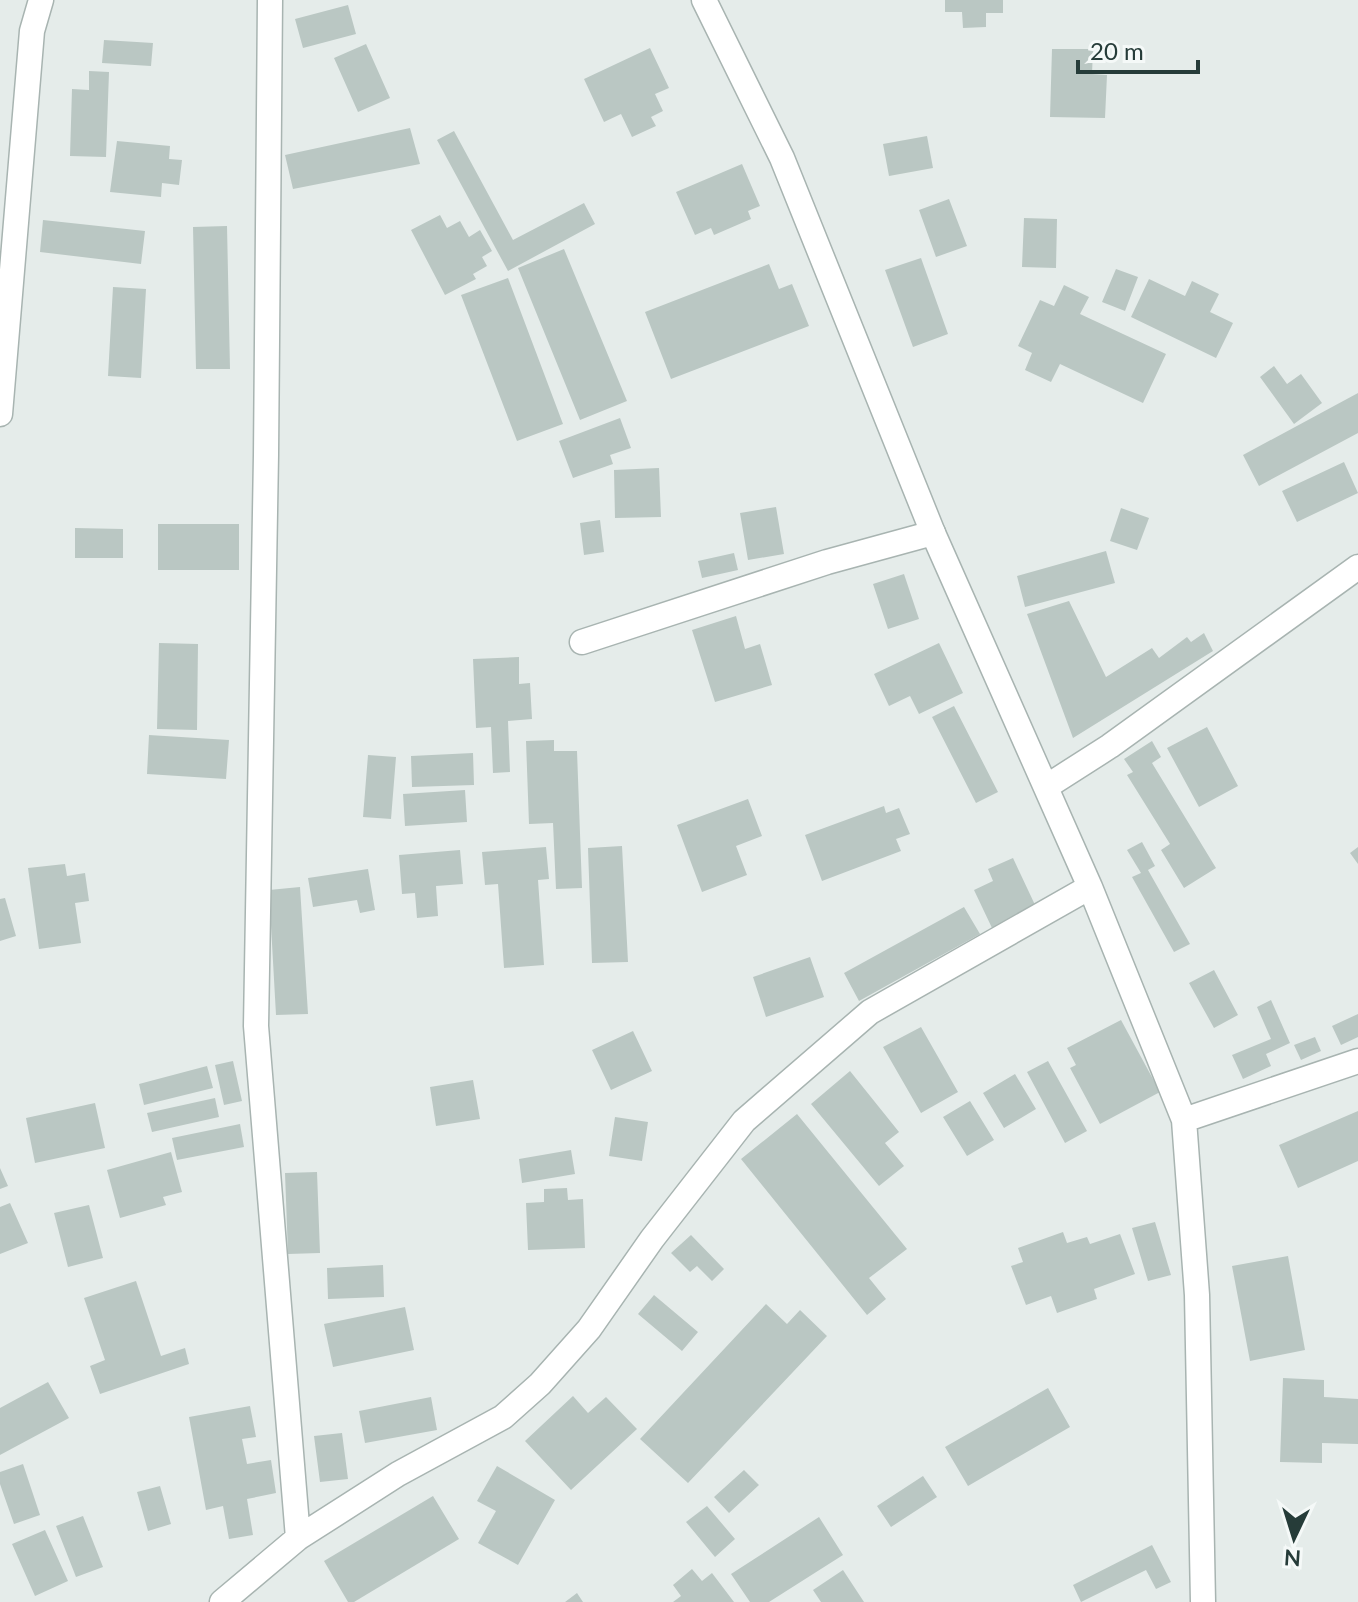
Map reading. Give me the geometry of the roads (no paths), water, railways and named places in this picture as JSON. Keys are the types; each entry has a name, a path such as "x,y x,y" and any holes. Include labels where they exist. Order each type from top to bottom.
{"street":[{"path":"0,412 32,31 41,0"},
{"path":"270,0 256,1026 298,1538"},
{"path":"704,0 782,158 933,533 1090,887 1184,1120 1197,1295 1203,1602"},
{"path":"582,642 827,562 933,533"},
{"path":"1046,787 1110,746 1358,567"},
{"path":"222,1602 298,1538 398,1474 503,1417 540,1384 589,1329 652,1239 744,1121 870,1012 1090,887"},
{"path":"1184,1120 1358,1061"}]}
